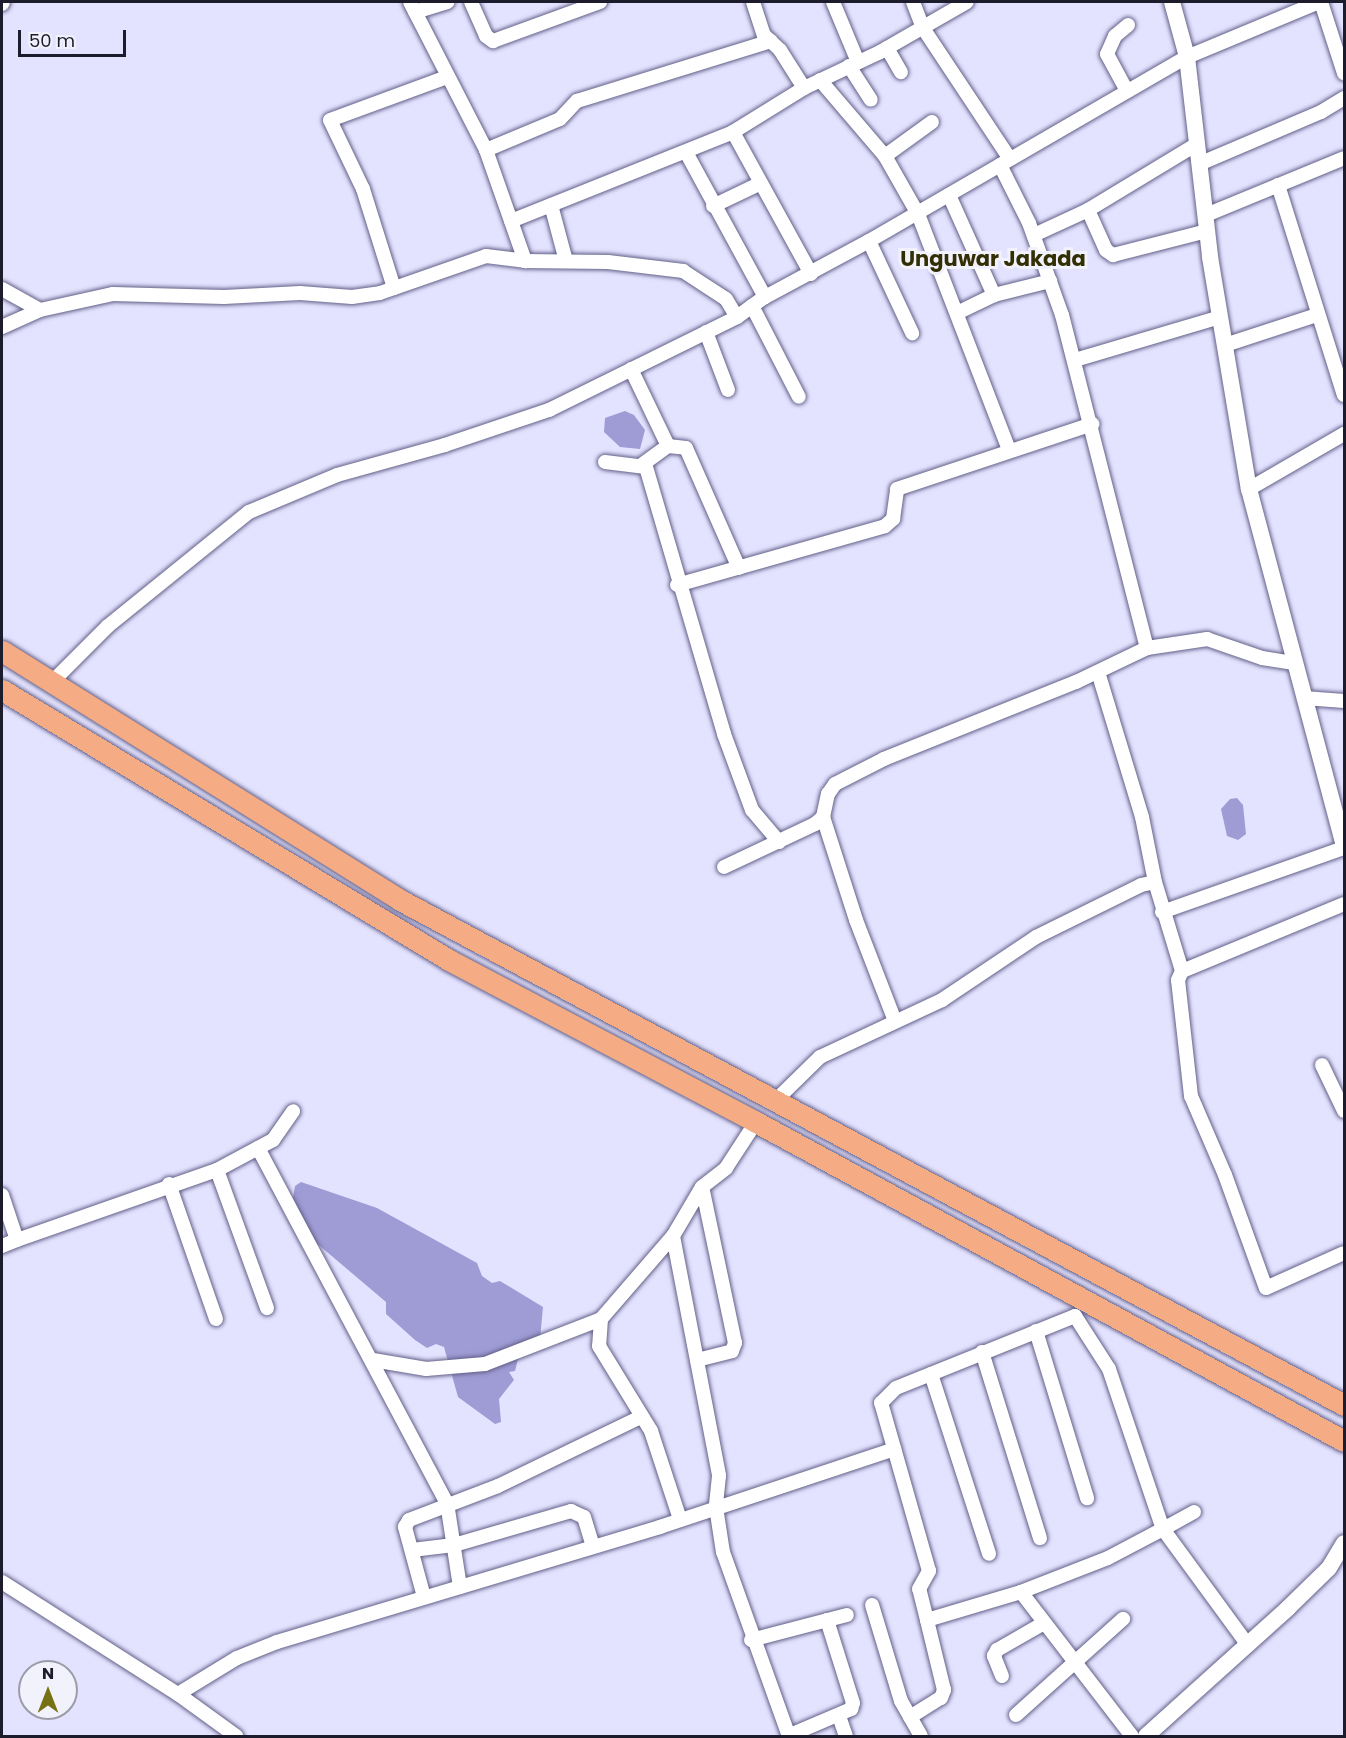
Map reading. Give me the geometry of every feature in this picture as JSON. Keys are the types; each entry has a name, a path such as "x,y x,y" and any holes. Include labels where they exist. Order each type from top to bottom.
{"main road":[{"path":"2,651 50,684 400,900 1344,1405"},
{"path":"2,690 449,960 756,1122 1343,1441"}],"street":[{"path":"447,2 412,7 486,150 525,261"},
{"path":"471,2 486,36 493,41 600,2"},
{"path":"753,2 764,35 771,41 804,88"},
{"path":"833,2 854,64 871,100"},
{"path":"913,2 923,28 1005,162 1034,235 1075,360 1092,424 1113,523 1148,648"},
{"path":"511,221 687,154 733,132 804,88 887,48 968,2"},
{"path":"1162,912 1344,846 1293,663 1249,489 1220,317 1187,57 1172,2"},
{"path":"50,684 108,626 249,512 337,475 445,445 549,410 737,317 765,297 918,214 1187,57 1299,5 1320,2 1344,73"},
{"path":"1127,91 1107,54 1115,36 1128,25"},
{"path":"486,150 560,119 577,101 771,41"},
{"path":"887,48 901,72"},
{"path":"394,288 363,189 330,120 447,77"},
{"path":"820,80 885,156 918,214 1009,450"},
{"path":"1199,164 1321,112 1344,98"},
{"path":"885,156 932,122"},
{"path":"733,132 811,274"},
{"path":"1034,235 1088,210 1197,144"},
{"path":"687,154 713,206 765,297"},
{"path":"1088,210 1106,250 1113,255 1207,223 1278,185 1344,158"},
{"path":"713,206 761,183"},
{"path":"1278,185 1344,395"},
{"path":"949,195 994,296"},
{"path":"551,204 566,261"},
{"path":"869,241 912,333"},
{"path":"2,327 40,310 113,294 352,297 394,288 486,256 525,261 608,262 683,271 726,299 737,317"},
{"path":"957,313 994,296 1050,281"},
{"path":"2,289 40,310"},
{"path":"752,306 799,397"},
{"path":"1225,345 1317,315"},
{"path":"1075,360 1220,317"},
{"path":"706,332 728,390"},
{"path":"631,369 668,446"},
{"path":"677,585 885,526 893,519 897,489 1092,424"},
{"path":"1249,489 1344,436"},
{"path":"605,462 618,466 643,464 668,446 686,448 739,568"},
{"path":"643,464 677,585 724,734 752,810 779,842"},
{"path":"895,1021 856,920 823,817 828,794 835,784 963,725 1098,672 1148,648 1207,639 1262,657 1293,663"},
{"path":"1098,672 1142,817 1162,912 1182,971 1178,980 1191,1096 1225,1174 1266,1288 1344,1253"},
{"path":"1304,698 1344,701"},
{"path":"724,867 779,842 823,817"},
{"path":"775,1101 820,1057 968,986 1036,937 1080,913 1111,897 1155,882"},
{"path":"1182,971 1344,904"},
{"path":"1322,1065 1344,1111"},
{"path":"2,1246 169,1184 217,1170 273,1140 293,1111"},
{"path":"373,1360 426,1369 485,1364 601,1320 672,1236 702,1187 726,1168 756,1122"},
{"path":"258,1148 310,1252 373,1360 447,1503 460,1587"},
{"path":"217,1170 267,1308"},
{"path":"169,1184 216,1320"},
{"path":"697,1360 732,1351 735,1343 702,1187"},
{"path":"2,1195 17,1240"},
{"path":"672,1236 719,1476 716,1507 723,1552 751,1640 788,1736 848,1713 853,1703 827,1620"},
{"path":"910,1717 941,1698 944,1690 919,1589 929,1571 881,1403 885,1396 931,1374 1075,1316 1109,1369 1163,1529 1248,1645"},
{"path":"601,1320 599,1346 651,1431 680,1519"},
{"path":"1036,1331 1087,1498"},
{"path":"982,1352 1040,1538"},
{"path":"931,1374 989,1554"},
{"path":"424,1598 411,1550 407,1523 447,1503 498,1486 641,1417"},
{"path":"178,1694 237,1658 277,1642 593,1547 894,1449"},
{"path":"411,1550 454,1545 571,1510 584,1517 593,1547"},
{"path":"927,1620 1021,1592 1108,1558 1194,1512"},
{"path":"1146,1737 1329,1568 1344,1543"},
{"path":"1329,1568 1344,1562"},
{"path":"2,1581 178,1694 236,1737"},
{"path":"1021,1592 1132,1737"},
{"path":"872,1605 901,1701 921,1737"},
{"path":"751,1640 847,1615"},
{"path":"1016,1715 1076,1664 1123,1619"},
{"path":"1002,1676 994,1656 998,1650 1044,1623"},
{"path":"839,1716 846,1737"}],"shaded area":[{"path":"625,411 634,415 645,430 640,449 620,447 604,432 605,418"},
{"path":"1237,798 1243,805 1246,834 1238,840 1227,836 1221,809 1230,799"},
{"path":"301,1182 377,1208 477,1263 482,1276 492,1283 500,1281 543,1307 540,1339 518,1359 515,1371 509,1372 514,1380 499,1399 501,1422 495,1424 458,1397 444,1347 436,1344 427,1348 415,1340 386,1314 386,1302 314,1241 293,1198 295,1186"}],"district":[{"name":"Unguwar Jakada","path":"993,259"}]}
